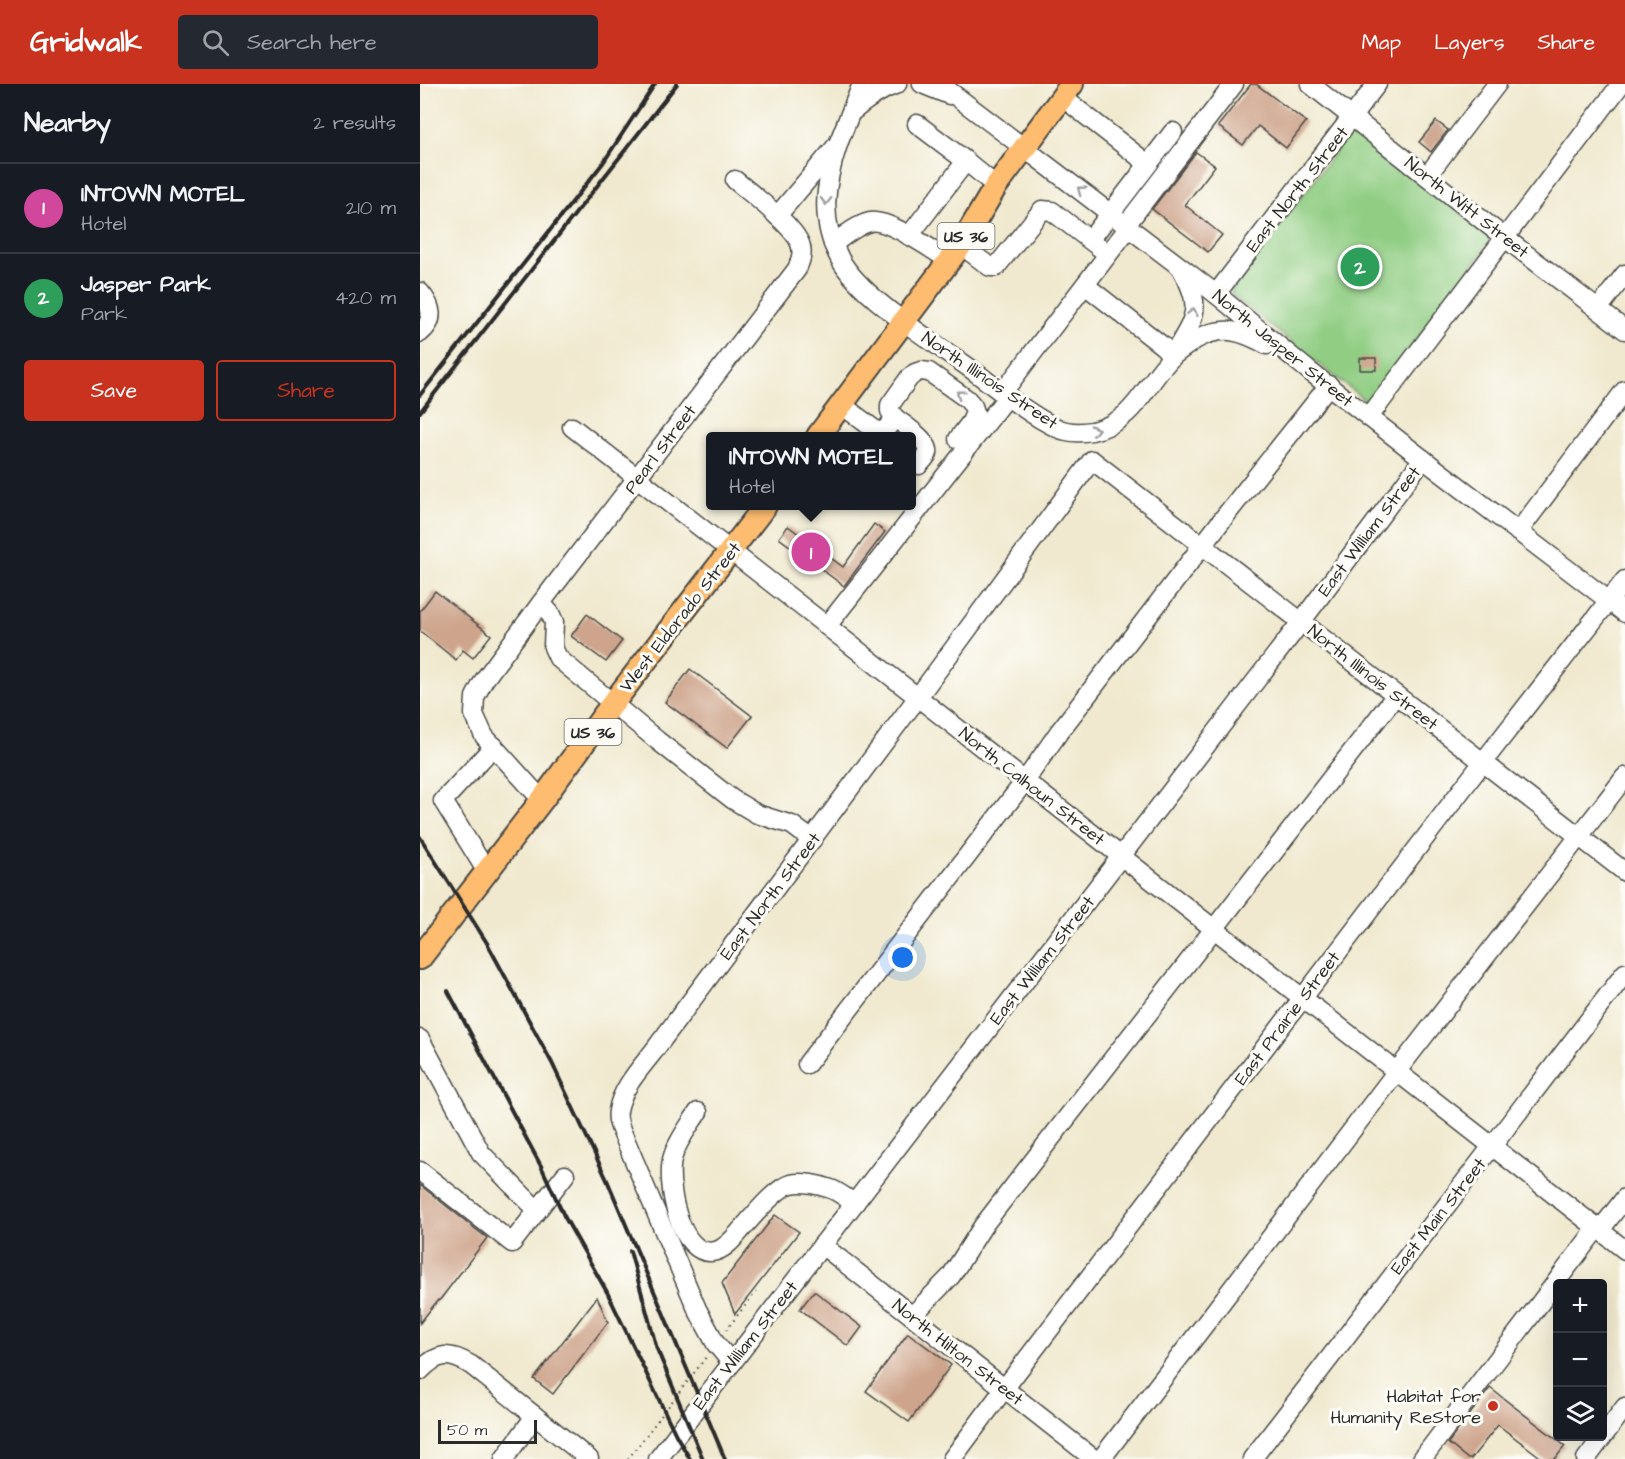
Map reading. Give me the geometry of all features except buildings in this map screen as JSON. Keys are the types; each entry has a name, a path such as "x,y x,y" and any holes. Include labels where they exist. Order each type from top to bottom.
{"main road":[{"name":"US 36","path":"821,432 955,253 996,186 1067,91"},
{"name":"West Eldorado Street","path":"420,958 762,510"}],"street":[{"path":"735,180 777,216 838,144 862,84"},
{"path":"851,113 869,97 884,88 897,84"},
{"path":"922,84 949,95 973,110"},
{"name":"North Jasper Street","path":"940,84 1180,266 1308,370 1625,613"},
{"path":"926,470 1005,394 1234,84"},
{"name":"North Witt Street","path":"1310,84 1625,330"},
{"name":"East North Street","path":"1216,294 1377,84"},
{"path":"1427,176 1497,84"},
{"path":"1369,417 1621,84"},
{"path":"1067,91 1148,164"},
{"path":"917,124 996,186"},
{"path":"1090,240 1173,132"},
{"name":"North Illinois Street","path":"838,144 830,170 826,199 828,227 840,260 856,281 903,321 1005,394 1059,428 1081,433 1115,423 1130,411 1172,357 1186,345 1218,330 1232,330 1261,342 1308,370"},
{"path":"909,236 966,161"},
{"path":"833,244 858,227 878,221 909,236 990,267 996,267 1042,210 1052,211 1108,254"},
{"name":"Pearl Street","path":"542,800 484,735 474,714 475,696 484,680 541,603 797,270 802,255 800,240 793,230 777,216"},
{"path":"1085,285 1164,348 1172,357 1192,320 1196,307 1194,295 1180,266"},
{"path":"1598,309 1625,274"},
{"path":"420,292 431,308 431,318 424,331 420,333"},
{"path":"938,378 954,357"},
{"path":"912,432 895,418 890,411 890,405 915,373 929,372 967,399 973,406 975,412 971,422 926,470 916,486"},
{"path":"807,1064 1025,781 1059,732 1329,385"},
{"path":"1518,532 1625,390"},
{"path":"842,405 877,432"},
{"path":"885,432 895,418"},
{"name":"North Calhoun Street","path":"572,427 1625,1250"},
{"path":"916,435 925,442 928,448 926,470"},
{"name":"East William Street","path":"658,1459 1301,622 1423,459"},
{"name":"East North Street","path":"732,1363 716,1344 697,1309 625,1139 619,1124 618,1112 622,1097 1092,460"},
{"name":"North Illinois Street","path":"1092,460 1625,872"},
{"path":"827,626 901,510"},
{"name":"East Prairie Street","path":"952,1459 1625,579"},
{"path":"541,603 554,622 554,647 558,658 732,799 758,814 792,825 812,840"},
{"path":"912,1316 951,1276 983,1226 1396,695"},
{"path":"487,872 443,801 494,746"},
{"path":"1101,1459 1625,777"},
{"name":"East Main Street","path":"1252,1459 1625,973"},
{"path":"420,1039 481,1154 537,1210"},
{"path":"698,1112 672,1157 670,1177 672,1196 681,1225 689,1241 704,1251 716,1251 724,1246 735,1237 761,1206 789,1184 804,1183 832,1189 855,1203"},
{"path":"420,1171 512,1243 565,1175"},
{"path":"1422,1459 1597,1228 1604,1225 1625,1198"},
{"name":"North Hilton Street","path":"822,1245 1094,1459"},
{"path":"420,1371 428,1363 440,1357 450,1355 459,1358 471,1365 589,1459"},
{"path":"1586,1459 1625,1407"},
{"path":"504,1459 535,1416"}],"path":[{"path":"628,1459 756,1292"}],"green space":[{"path":"1352,132 1357,133 1490,236 1488,245 1373,397 1366,401 1231,293"}],"railway":[{"path":"420,395 603,163 655,84"},
{"path":"420,412 677,84"},
{"path":"420,837 487,943 552,1063 607,1180 725,1459"},
{"path":"448,991 542,1168 564,1216 607,1292 676,1435 690,1459"},
{"path":"630,1251 657,1349 703,1459"}],"place":[{"name":"Jasper Park","path":"1360,267"},
{"name":"INTOWN MOTEL","path":"811,552"},
{"name":"Habitat for Humanity ReStore","path":"1493,1406"}]}
